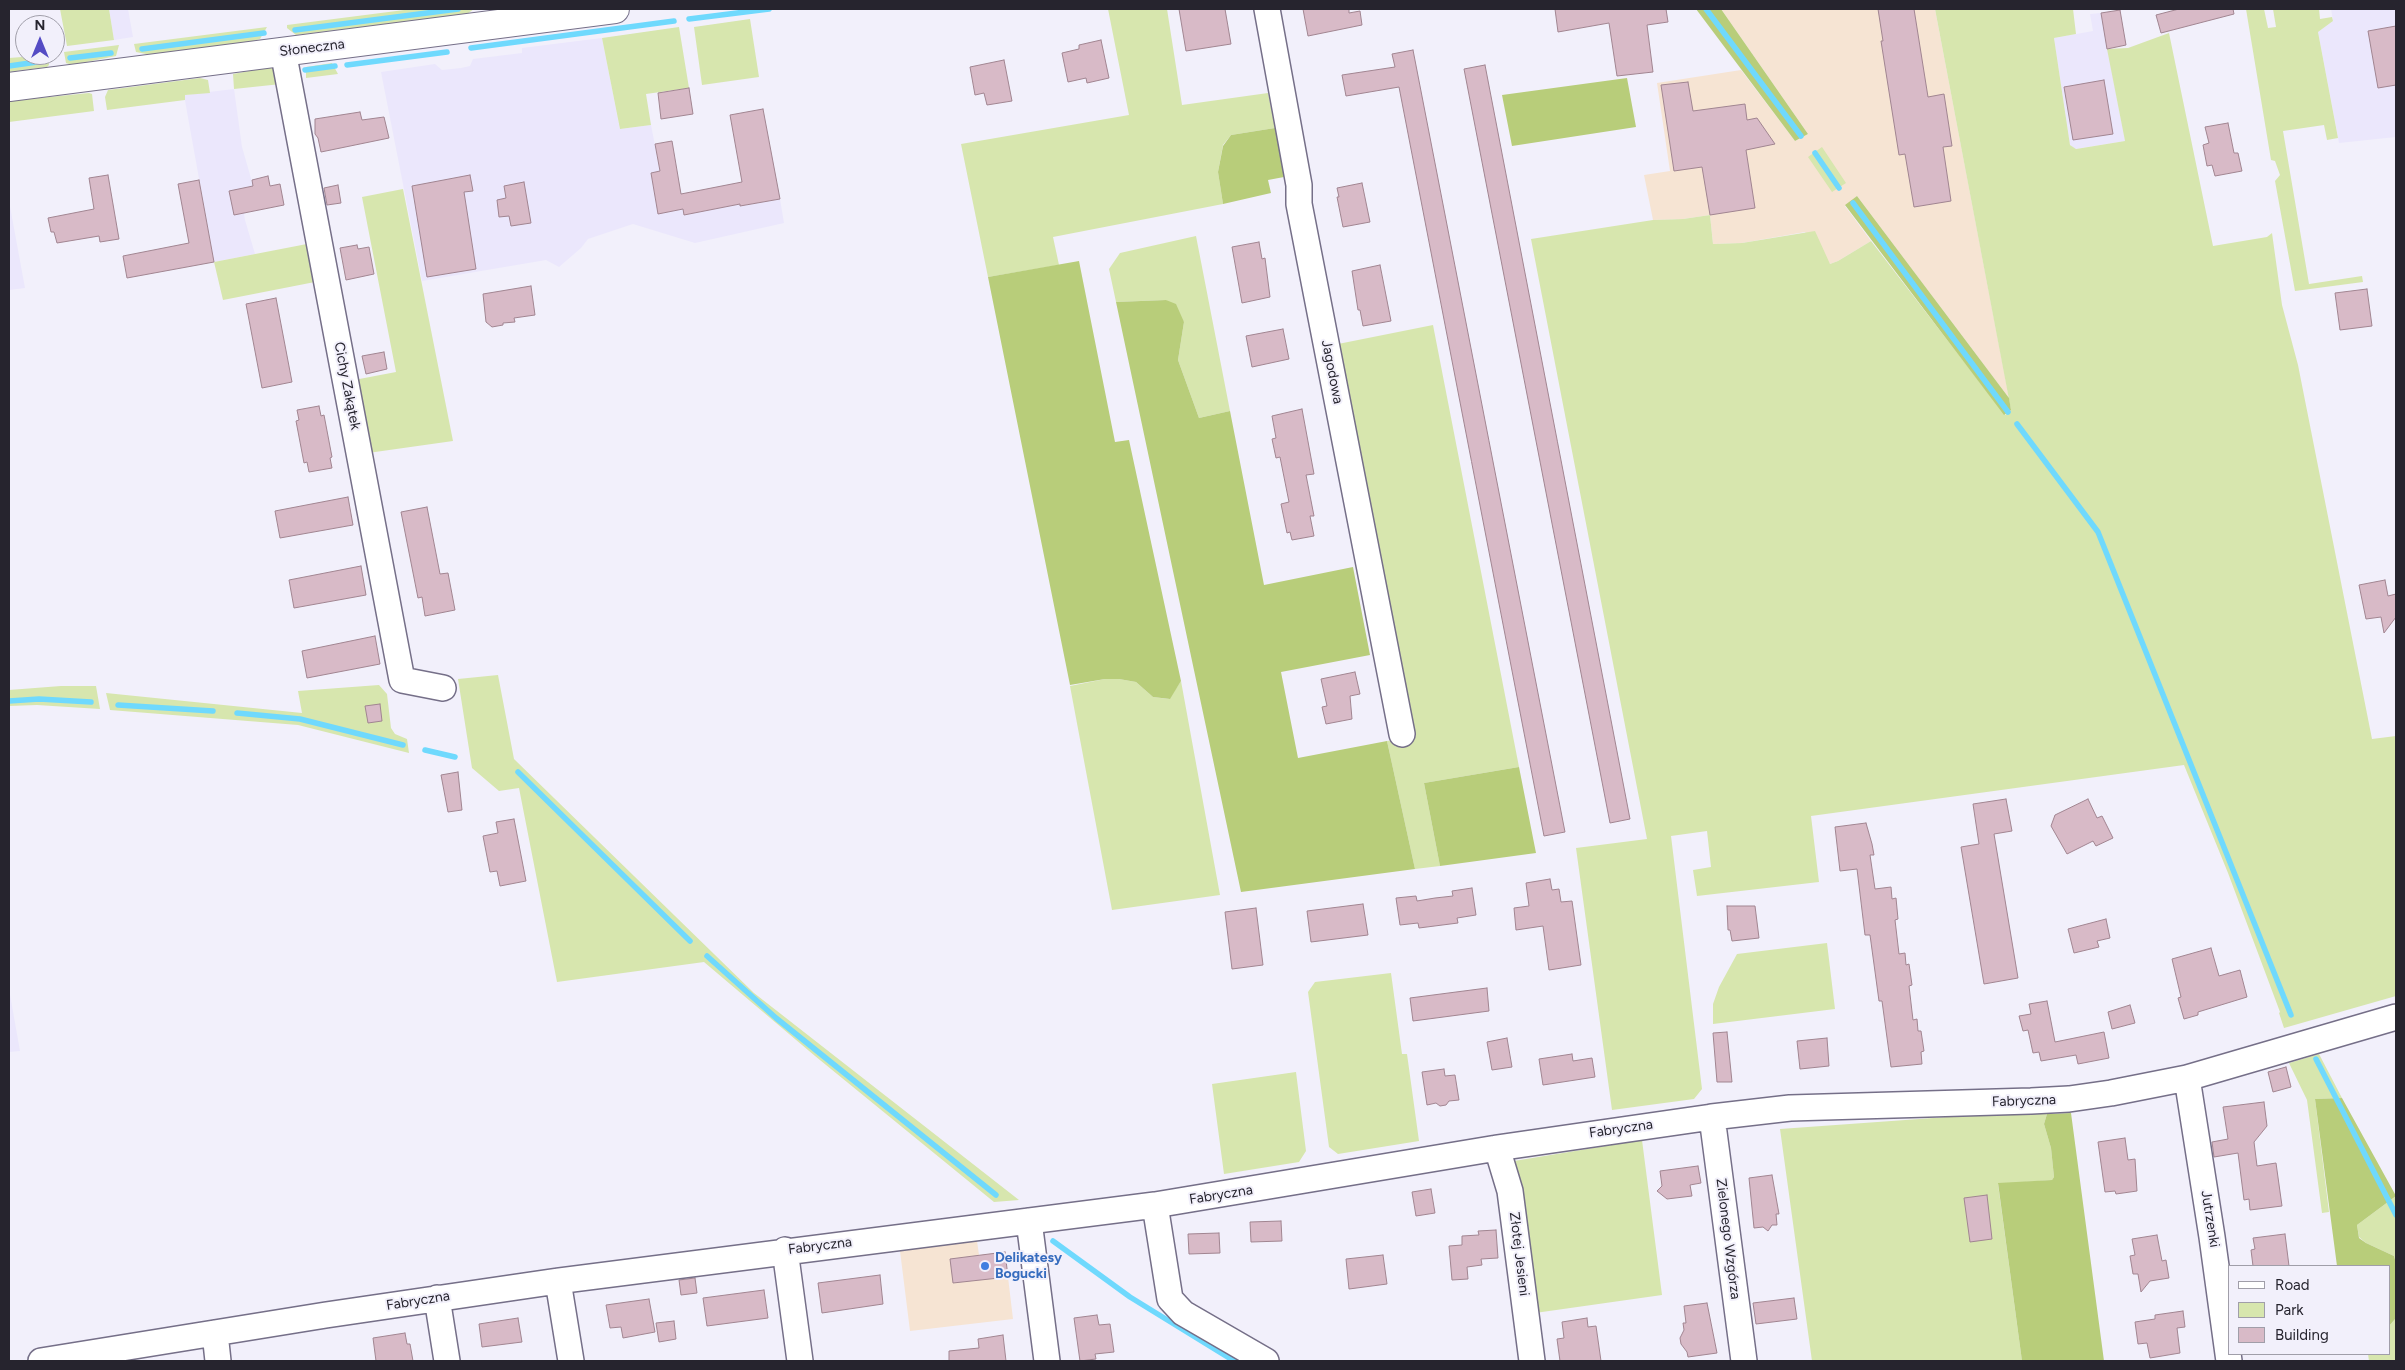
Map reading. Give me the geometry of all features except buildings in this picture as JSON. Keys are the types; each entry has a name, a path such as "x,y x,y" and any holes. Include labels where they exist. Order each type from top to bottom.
{"main road":[{"name":"Słoneczna","path":"9,87 283,51 489,17 614,9"}],"street":[{"name":"Jagodowa","path":"1266,9 1299,185 1299,204 1402,734"},
{"name":"Cichy Zakątek","path":"283,51 402,680 443,688"},
{"name":"Fabryczna","path":"41,1361 215,1332 558,1281 785,1250 1155,1205 1497,1148 1712,1116 1790,1108 2069,1099 2148,1087 2187,1078 2396,1017"},
{"name":"Jutrzenki","path":"2187,1078 2228,1354"},
{"name":"Zielonego Wzgórza","path":"1712,1116 1744,1361"},
{"name":"Złotej Jesieni","path":"1497,1148 1510,1191 1532,1361"},
{"path":"1155,1205 1167,1290 1175,1306 1266,1361"},
{"path":"1029,1221 1047,1361"},
{"path":"785,1250 800,1361"},
{"path":"558,1281 571,1361"},
{"path":"437,1298 447,1361"},
{"path":"215,1332 218,1361"}],"shaded area":[{"path":"109,9 128,9 133,37 114,40"},
{"path":"1721,9 1935,9 2009,398 1857,196 1845,206 1871,241 1830,264 1805,232 1742,243 1713,244 1710,215 1683,219 1653,220 1644,175 1670,171 1657,83 1741,70 1795,141 1808,134"},
{"path":"2331,9 2396,9 2396,137 2339,143 2318,32 2333,21"},
{"path":"2101,13 2125,141 2075,149 2070,145 2054,38 2093,31 2090,14"},
{"path":"602,38 620,129 651,125 660,171 651,173 658,213 683,209 684,215 740,204 741,206 780,199 784,223 695,243 633,224 588,239 581,248 559,267 546,260 422,281 381,72 435,64 442,70 461,68 470,66 473,59 522,53 522,48"},
{"path":"234,89 242,147 254,189 242,192 246,213 244,214 245,220 255,254 214,262 184,95"},
{"path":"9,201 25,288 9,290"},
{"path":"9,989 20,1051 9,1052"},
{"path":"977,1241 979,1255 1005,1252 1013,1319 910,1331 900,1251"}],"green space":[{"path":"60,9 109,9 114,40 67,46 65,15 61,15"},
{"path":"412,9 474,9 467,14 296,35 287,28 287,25"},
{"path":"1108,9 1167,9 1182,105 1268,93 1275,128 1231,135 1223,145 1218,172 1223,204 1053,237 1059,265 988,277 961,144 1129,115"},
{"path":"1696,9 1721,9 1808,134 1795,141"},
{"path":"1935,9 2073,9 2076,34 2054,38 2070,145 2076,149 2125,141 2107,49 2128,48 2169,33 2213,246 2267,237 2272,233 2282,305 2298,365 2372,739 2396,736 2396,996 2284,1028 2280,1012 2228,873 2184,765 1811,816 1819,882 1697,896 1693,870 1711,867 1707,831 1671,836 1702,1089 1694,1099 1612,1110 1576,848 1647,839 1531,239 1653,220 1683,219 1710,215 1713,244 1742,243 1815,231 1830,264 1871,241 2005,415 2011,410"},
{"path":"2246,9 2264,9 2268,28 2276,27 2273,9 2319,9 2320,19 2332,17 2333,21 2318,32 2338,138 2327,140 2324,125 2283,131 2309,284 2362,276 2363,282 2295,291 2275,181 2280,175 2275,161 2271,160"},
{"path":"750,19 759,77 702,85 694,27"},
{"path":"267,27 260,39 253,41 151,55 136,52 134,44"},
{"path":"679,27 689,88 646,94 651,125 620,129 602,38"},
{"path":"119,45 116,56 72,65 66,63 65,52"},
{"path":"9,58 15,58 15,65 49,65 47,67 9,72"},
{"path":"332,63 338,74 306,78 306,67"},
{"path":"270,67 275,68 281,84 234,89 233,74"},
{"path":"200,78 208,80 210,93 185,95 185,100 107,110 105,97 108,90"},
{"path":"1627,78 1636,127 1512,146 1502,95"},
{"path":"92,94 94,111 9,122 9,101"},
{"path":"1275,128 1284,177 1268,180 1271,193 1223,204 1218,172 1223,146 1231,135"},
{"path":"1822,147 1846,183 1832,192 1808,157"},
{"path":"403,189 453,441 368,453 354,380 396,372 362,197"},
{"path":"1857,196 2009,398 2011,410 2004,415 1845,205"},
{"path":"1196,236 1230,411 1199,418 1178,360 1184,322 1166,300 1116,302 1109,269 1120,253"},
{"path":"312,243 320,281 223,300 214,262"},
{"path":"1079,261 1115,442 1129,440 1181,681 1170,699 1153,697 1136,682 1119,679 1105,679 1070,685 988,277"},
{"path":"1166,300 1176,304 1184,322 1178,360 1199,418 1230,411 1264,585 1353,567 1370,655 1281,672 1298,758 1387,741 1415,869 1241,892 1116,302"},
{"path":"1433,325 1519,767 1424,783 1440,866 1415,869 1387,741 1415,737 1338,344"},
{"path":"498,675 514,759 754,993 1019,1200 994,1202 815,1056 704,962 557,982 519,788 499,791 472,768 458,679"},
{"path":"1105,679 1136,682 1153,697 1169,699 1181,681 1220,895 1112,910 1070,686"},
{"path":"379,685 387,694 391,728 395,734 407,739 409,753 298,725 110,710 106,693 302,713 298,691"},
{"path":"61,686 96,686 100,709 37,705 9,706 9,690"},
{"path":"1519,767 1536,853 1440,866 1424,783"},
{"path":"1827,943 1835,1009 1713,1024 1713,1004 1719,987 1737,954"},
{"path":"1391,973 1402,1054 1407,1054 1419,1141 1338,1154 1329,1147 1308,992 1315,982"},
{"path":"2319,1054 2342,1098 2315,1099 2329,1212 2322,1213 2307,1100 2289,1063"},
{"path":"1296,1072 1306,1151 1299,1162 1224,1174 1212,1084"},
{"path":"2342,1098 2396,1196 2357,1225 2359,1238 2394,1256 2396,1263 2396,1318 2390,1325 2390,1265 2337,1265 2315,1099"},
{"path":"2071,1113 2104,1361 2022,1361 1998,1183 2052,1180 2054,1177 2051,1148 2044,1124 2047,1114"},
{"path":"1989,1114 2047,1114 2044,1124 2051,1148 2054,1177 2052,1180 1998,1184 2022,1361 1812,1361 1780,1129"},
{"path":"1642,1140 1662,1295 1535,1313 1514,1161"},
{"path":"2396,1196 2396,1263 2394,1256 2366,1243 2359,1237 2357,1225"},
{"path":"2396,1318 2396,1361 2369,1361 2368,1355 2390,1355 2390,1325"}],"waterway":[{"path":"295,30 458,9"},
{"path":"689,19 769,9"},
{"path":"1706,9 1801,136"},
{"path":"471,48 674,21"},
{"path":"142,49 264,33"},
{"path":"347,65 447,52"},
{"path":"70,58 111,53"},
{"path":"9,66 16,65"},
{"path":"305,70 335,66"},
{"path":"1815,153 1839,188"},
{"path":"1853,203 2008,412"},
{"path":"2017,424 2098,532 2291,1015"},
{"path":"9,701 39,699 91,702"},
{"path":"118,705 213,711"},
{"path":"237,713 300,719 403,745"},
{"path":"425,750 455,757"},
{"path":"518,772 690,941"},
{"path":"707,956 776,1018 996,1195"},
{"path":"2316,1059 2396,1215"},
{"path":"1053,1241 1130,1297 1234,1361"}],"place":[{"name":"Delikatesy Bogucki","path":"985,1266"}]}
